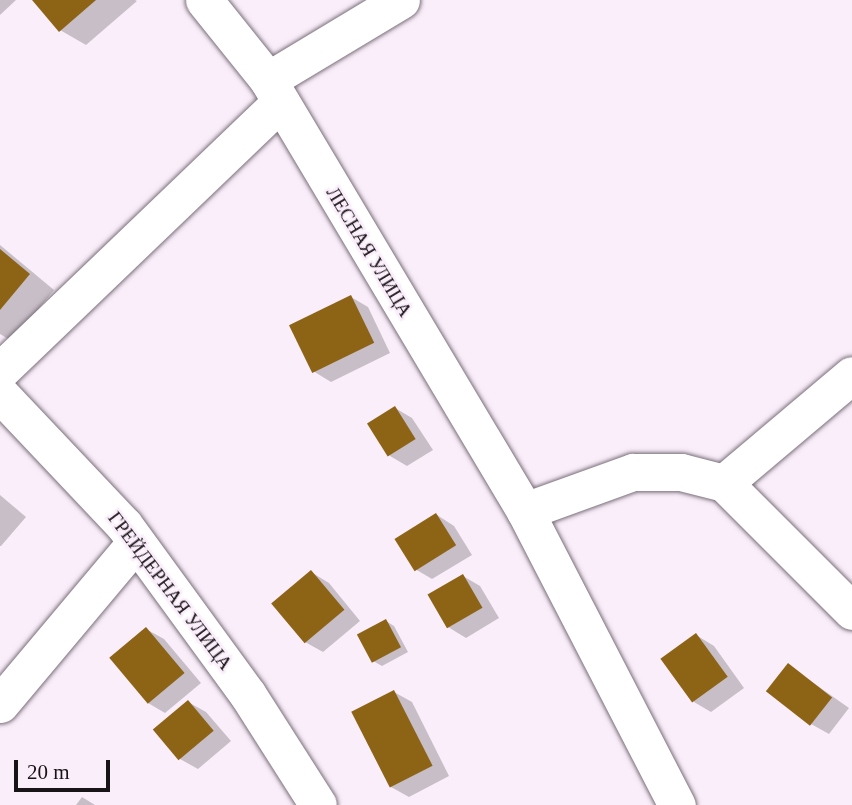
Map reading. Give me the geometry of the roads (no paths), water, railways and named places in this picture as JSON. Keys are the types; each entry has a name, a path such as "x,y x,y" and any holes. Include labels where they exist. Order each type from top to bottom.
{"street":[{"name":"ЛЕСНАЯ УЛИЦА","path":"204,0 273,91 525,511 677,805"},
{"path":"0,372 273,91 401,0"},
{"path":"724,482 852,375"},
{"name":"ГРЕЙДЕРНАЯ УЛИЦА","path":"0,394 124,525 248,695 318,805"},
{"path":"525,511 632,472 681,472 724,482 852,611"},
{"path":"0,704 135,543"}]}
